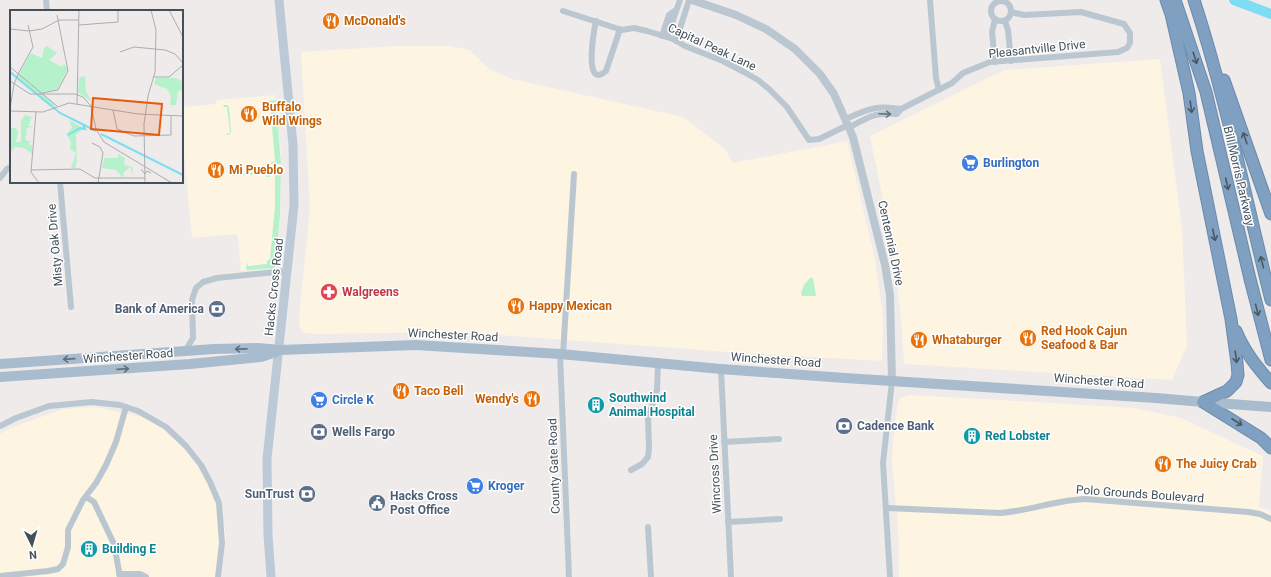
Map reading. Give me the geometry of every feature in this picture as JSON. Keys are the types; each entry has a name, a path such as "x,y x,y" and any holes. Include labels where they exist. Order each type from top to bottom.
{"highway":[{"path":"1166,0 1171,14 1189,93 1197,151 1231,319 1238,375 1236,382 1227,391 1203,402"},
{"name":"Bill Morris Parkway","path":"1175,0 1206,92 1264,337 1271,360"},
{"name":"Bill Morris Parkway","path":"1194,0 1233,139 1271,300"},
{"path":"1201,22 1232,99 1271,214"},
{"path":"1231,319 1240,341 1256,366 1271,384"},
{"path":"1203,402 1261,438 1271,448"}],"main road":[{"name":"Hacks Cross Road","path":"271,577 268,535 267,471 269,437 280,350 294,205 292,138 279,0"},
{"name":"Winchester Road","path":"0,364 185,351 258,348 280,350 416,345 562,355 721,369 1271,407"},
{"name":"Winchester Road","path":"0,377 190,364 261,357 280,350"}],"street":[{"path":"46,0 47,10"},
{"path":"664,36 680,0"},
{"path":"676,41 691,0"},
{"name":"Centennial Drive","path":"691,0 736,15 766,30 795,49 820,74 834,94 848,124 859,158 885,266 890,295 892,381 883,463 887,508 890,577"},
{"path":"930,0 936,78 939,90"},
{"path":"988,0 993,6"},
{"path":"1002,1 1007,3 1012,12 1007,20 1001,22 995,19 991,14 993,6 1002,1"},
{"name":"Capital Peak Lane","path":"563,11 620,29 634,28 647,30 723,61 758,80 772,91 787,107 809,140 819,139 848,124"},
{"name":"Pleasantville Drive","path":"848,124 878,114 897,114 901,109 952,84 963,73 990,62 1118,52 1127,48 1130,38 1130,33 1124,24 1081,12 1024,15 1012,12"},
{"path":"995,19 992,32 995,62"},
{"path":"596,21 592,41 592,63 593,71 598,75 601,75 606,71 620,29"},
{"path":"1005,21 1008,30 1011,61"},
{"path":"848,124 865,110 880,107 901,109"},
{"path":"0,178 10,168"},
{"name":"County Gate Road","path":"569,577 562,355 574,174"},
{"name":"Misty Oak Drive","path":"60,183 71,307"},
{"path":"185,351 193,338 192,300 196,288 202,282 217,278 288,271"},
{"path":"193,338 207,350"},
{"path":"631,470 642,464 648,457 648,419 657,390 658,363"},
{"name":"Wincross Drive","path":"721,369 732,577"},
{"path":"0,426 16,418 50,406 92,402 126,407 138,411 166,427 186,446 201,465 219,503 222,543 218,577"},
{"path":"0,576 48,571 58,569 63,564 68,547 68,530 83,500 101,476 116,442 126,407"},
{"path":"724,442 779,439"},
{"path":"86,497 94,502 107,527 114,544 119,576 140,574 146,577"},
{"name":"Polo Grounds Boulevard","path":"887,508 1000,513 1085,499 1248,512 1260,514 1271,519"},
{"path":"728,522 780,519"},
{"path":"648,526 651,577"}],"shaded area":[{"path":"397,46 449,46 470,50 489,69 512,79 683,117 725,149 733,163 847,141 875,259 883,317 882,361 729,352 459,332 304,333 300,328 299,318 310,208 301,52"},
{"path":"1160,59 1182,229 1187,345 1172,380 904,364 894,254 870,136 1004,70"},
{"path":"275,95 281,154 281,187 280,218 275,268 241,271 238,237 236,234 192,238 183,143 183,107 216,104 217,100"},
{"path":"910,395 1134,408 1181,418 1263,456 1259,507 1271,511 1271,577 899,577 898,527 892,463 893,443 898,402 901,398"},
{"path":"95,407 142,417 177,435 201,462 217,490 226,536 221,577 0,577 0,434 13,427 63,409"}],"green space":[{"path":"276,100 281,164 273,165 270,163 275,161 270,103 265,103 267,101"},
{"path":"224,105 229,107 231,132 229,135 225,134 230,133 227,107 223,107"},
{"path":"281,170 280,215 275,268 248,270 246,269 247,262 248,266 267,264 267,261 270,259 275,206 275,173"},
{"path":"267,171 270,173 269,177 266,177 266,173 232,176 232,175"},
{"path":"810,278 813,278 816,296 802,296 801,293 804,285"}],"waterway":[{"path":"1234,0 1271,14"}],"place":[{"name":"McDonald's","path":"331,21"},
{"name":"Buffalo Wild Wings","path":"249,114"},
{"name":"Burlington","path":"970,163"},
{"name":"Mi Pueblo","path":"216,170"},
{"name":"Walgreens","path":"329,292"},
{"name":"Happy Mexican","path":"516,306"},
{"name":"Bank of America","path":"217,309"},
{"name":"Red Hook Cajun Seafood & Bar","path":"1028,338"},
{"name":"Whataburger","path":"919,340"},
{"name":"Taco Bell","path":"401,391"},
{"name":"Wendy's","path":"532,399"},
{"name":"Circle K","path":"319,400"},
{"name":"Southwind Animal Hospital","path":"596,405"},
{"name":"Cadence Bank","path":"844,426"},
{"name":"Wells Fargo","path":"319,432"},
{"name":"Red Lobster","path":"972,436"},
{"name":"The Juicy Crab","path":"1163,464"},
{"name":"Kroger","path":"475,486"},
{"name":"SunTrust","path":"307,494"},
{"name":"Hacks Cross Post Office","path":"377,503"},
{"name":"Building E","path":"89,549"}]}
